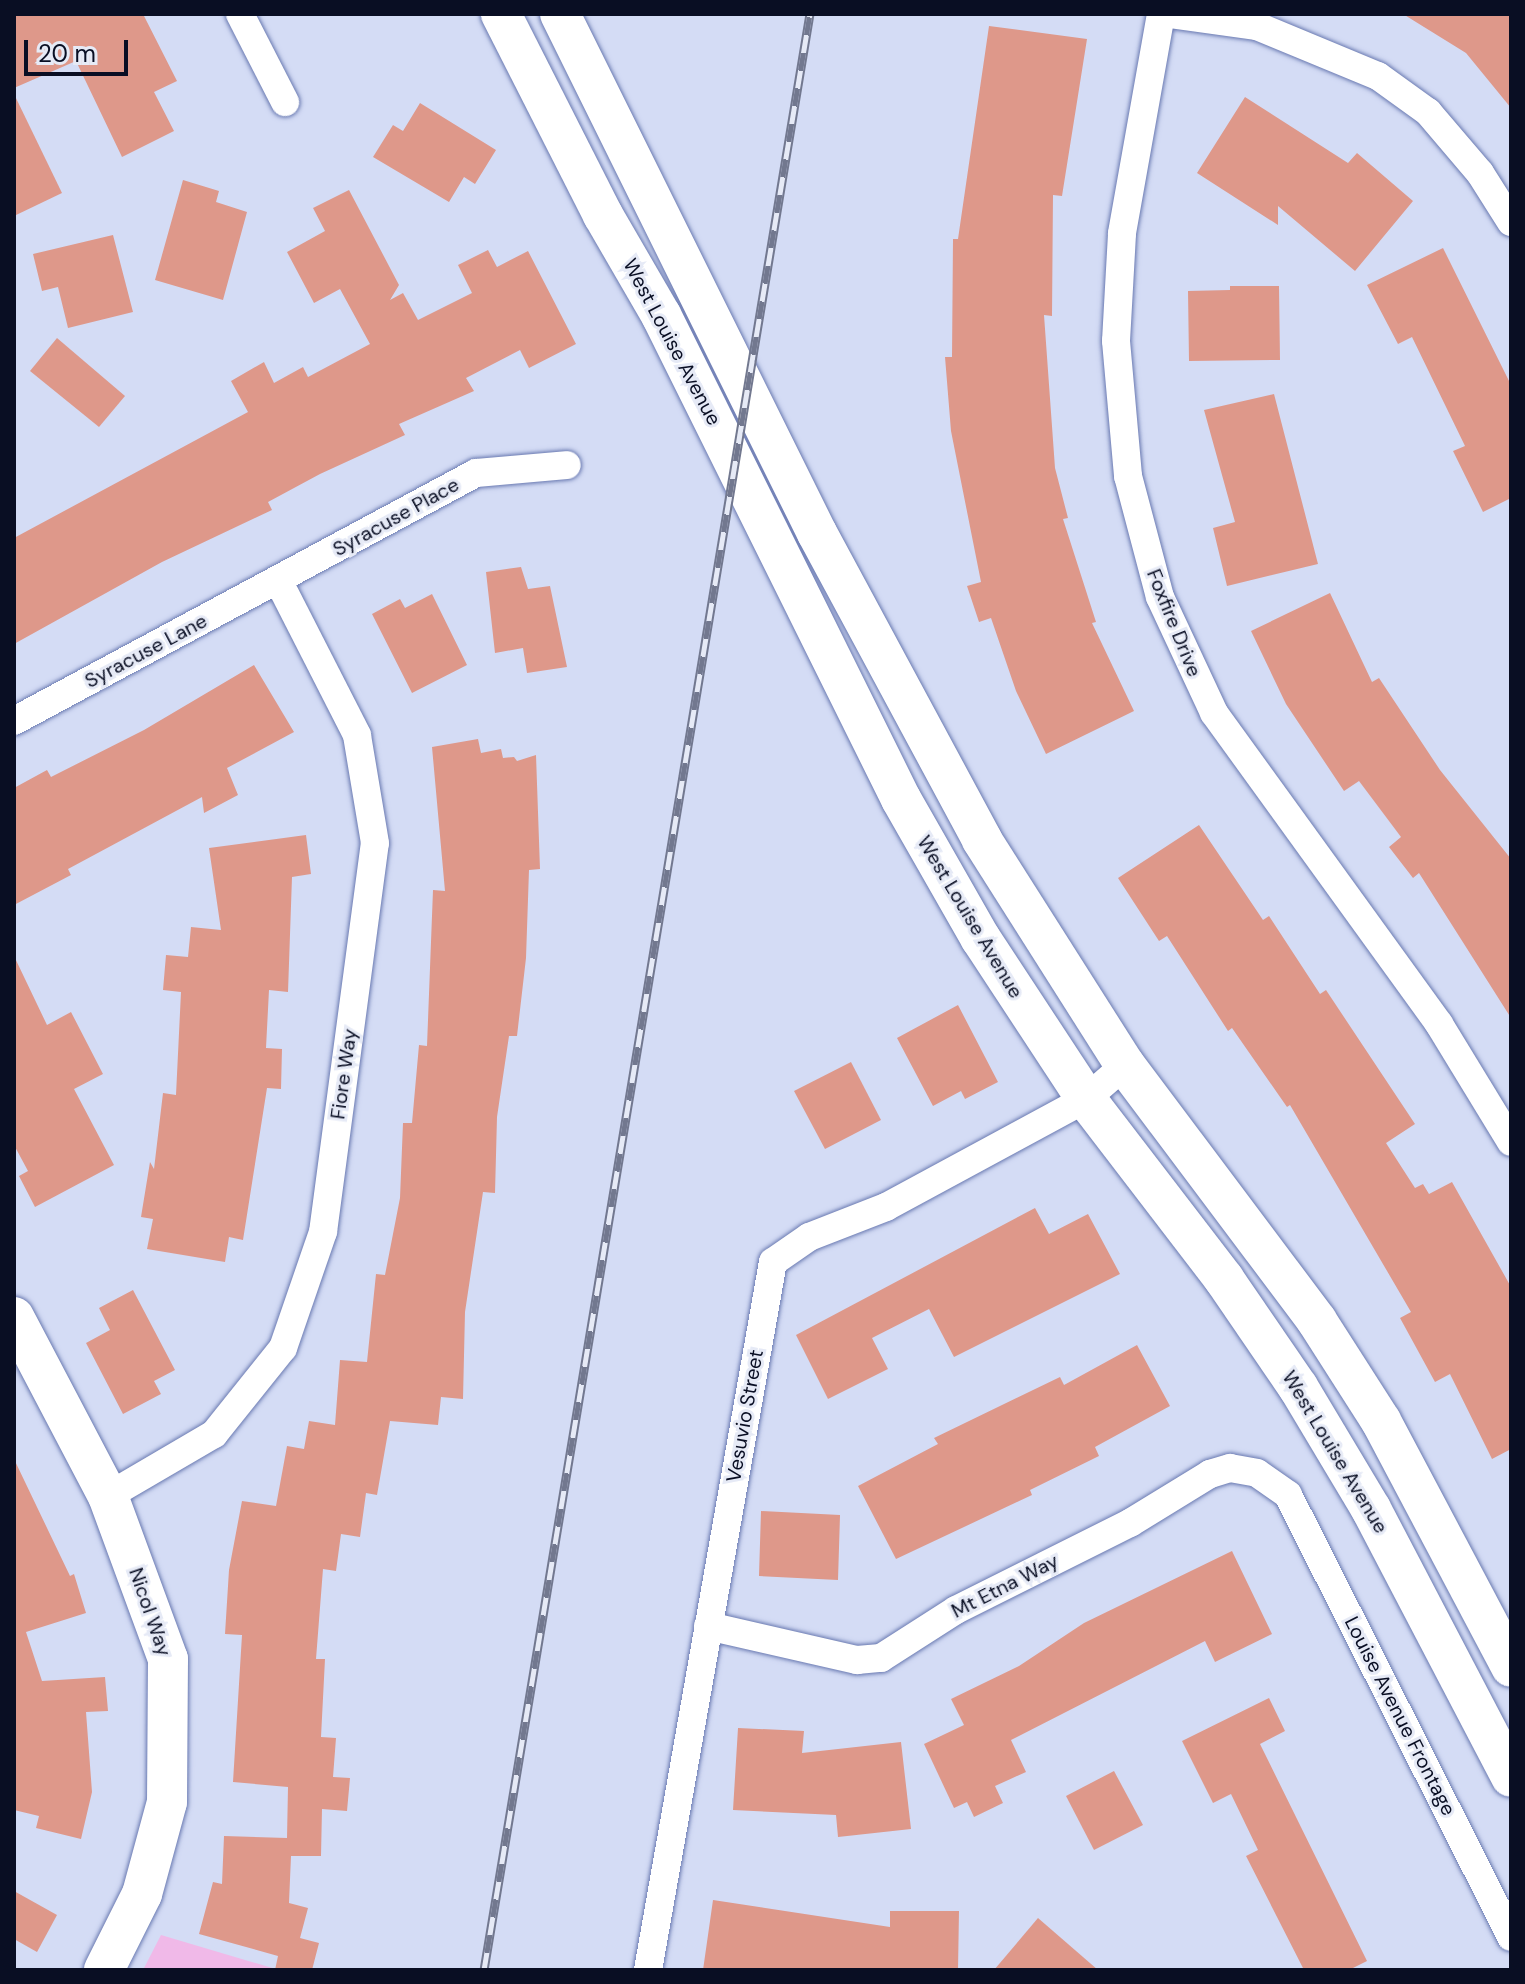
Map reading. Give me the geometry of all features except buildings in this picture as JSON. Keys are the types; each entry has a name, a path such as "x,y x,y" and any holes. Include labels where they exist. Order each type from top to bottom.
{"main road":[{"name":"West Louise Avenue","path":"501,14 603,215 661,315 901,799 981,939 1086,1099 1224,1279 1298,1387 1371,1509 1511,1777"},
{"path":"560,14 817,533 982,840 1125,1065 1251,1226 1325,1333 1381,1421 1511,1667"},
{"name":"Nicol Way","path":"14,1317 108,1496 168,1659 167,1802 142,1894 104,1970"}],"street":[{"path":"240,14 285,102"},
{"name":"Foxfire Drive","path":"1161,14 1122,234 1116,341 1128,476 1160,597 1214,713 1439,1024 1507,1126"},
{"path":"1169,14 1257,26 1378,76 1428,112 1480,173 1511,222"},
{"name":"Syracuse Place","path":"279,582 476,473 567,465"},
{"name":"Syracuse Lane","path":"14,721 279,582"},
{"name":"Fiore Way","path":"108,1496 214,1434 283,1348 323,1232 375,843 357,735 279,582"},
{"name":"Vesuvio Street","path":"648,1970 773,1262 809,1237 886,1207 1086,1099 1125,1065"},
{"name":"Mt Etna Way","path":"708,1626 857,1660 881,1658 956,1610 1130,1523 1210,1474 1230,1468 1257,1473 1288,1495"},
{"name":"Louise Avenue Frontage","path":"1288,1495 1511,1937"}],"shaded area":[{"path":"161,1935 279,1970 143,1970"}],"railway":[{"path":"484,1970 810,14"}]}
